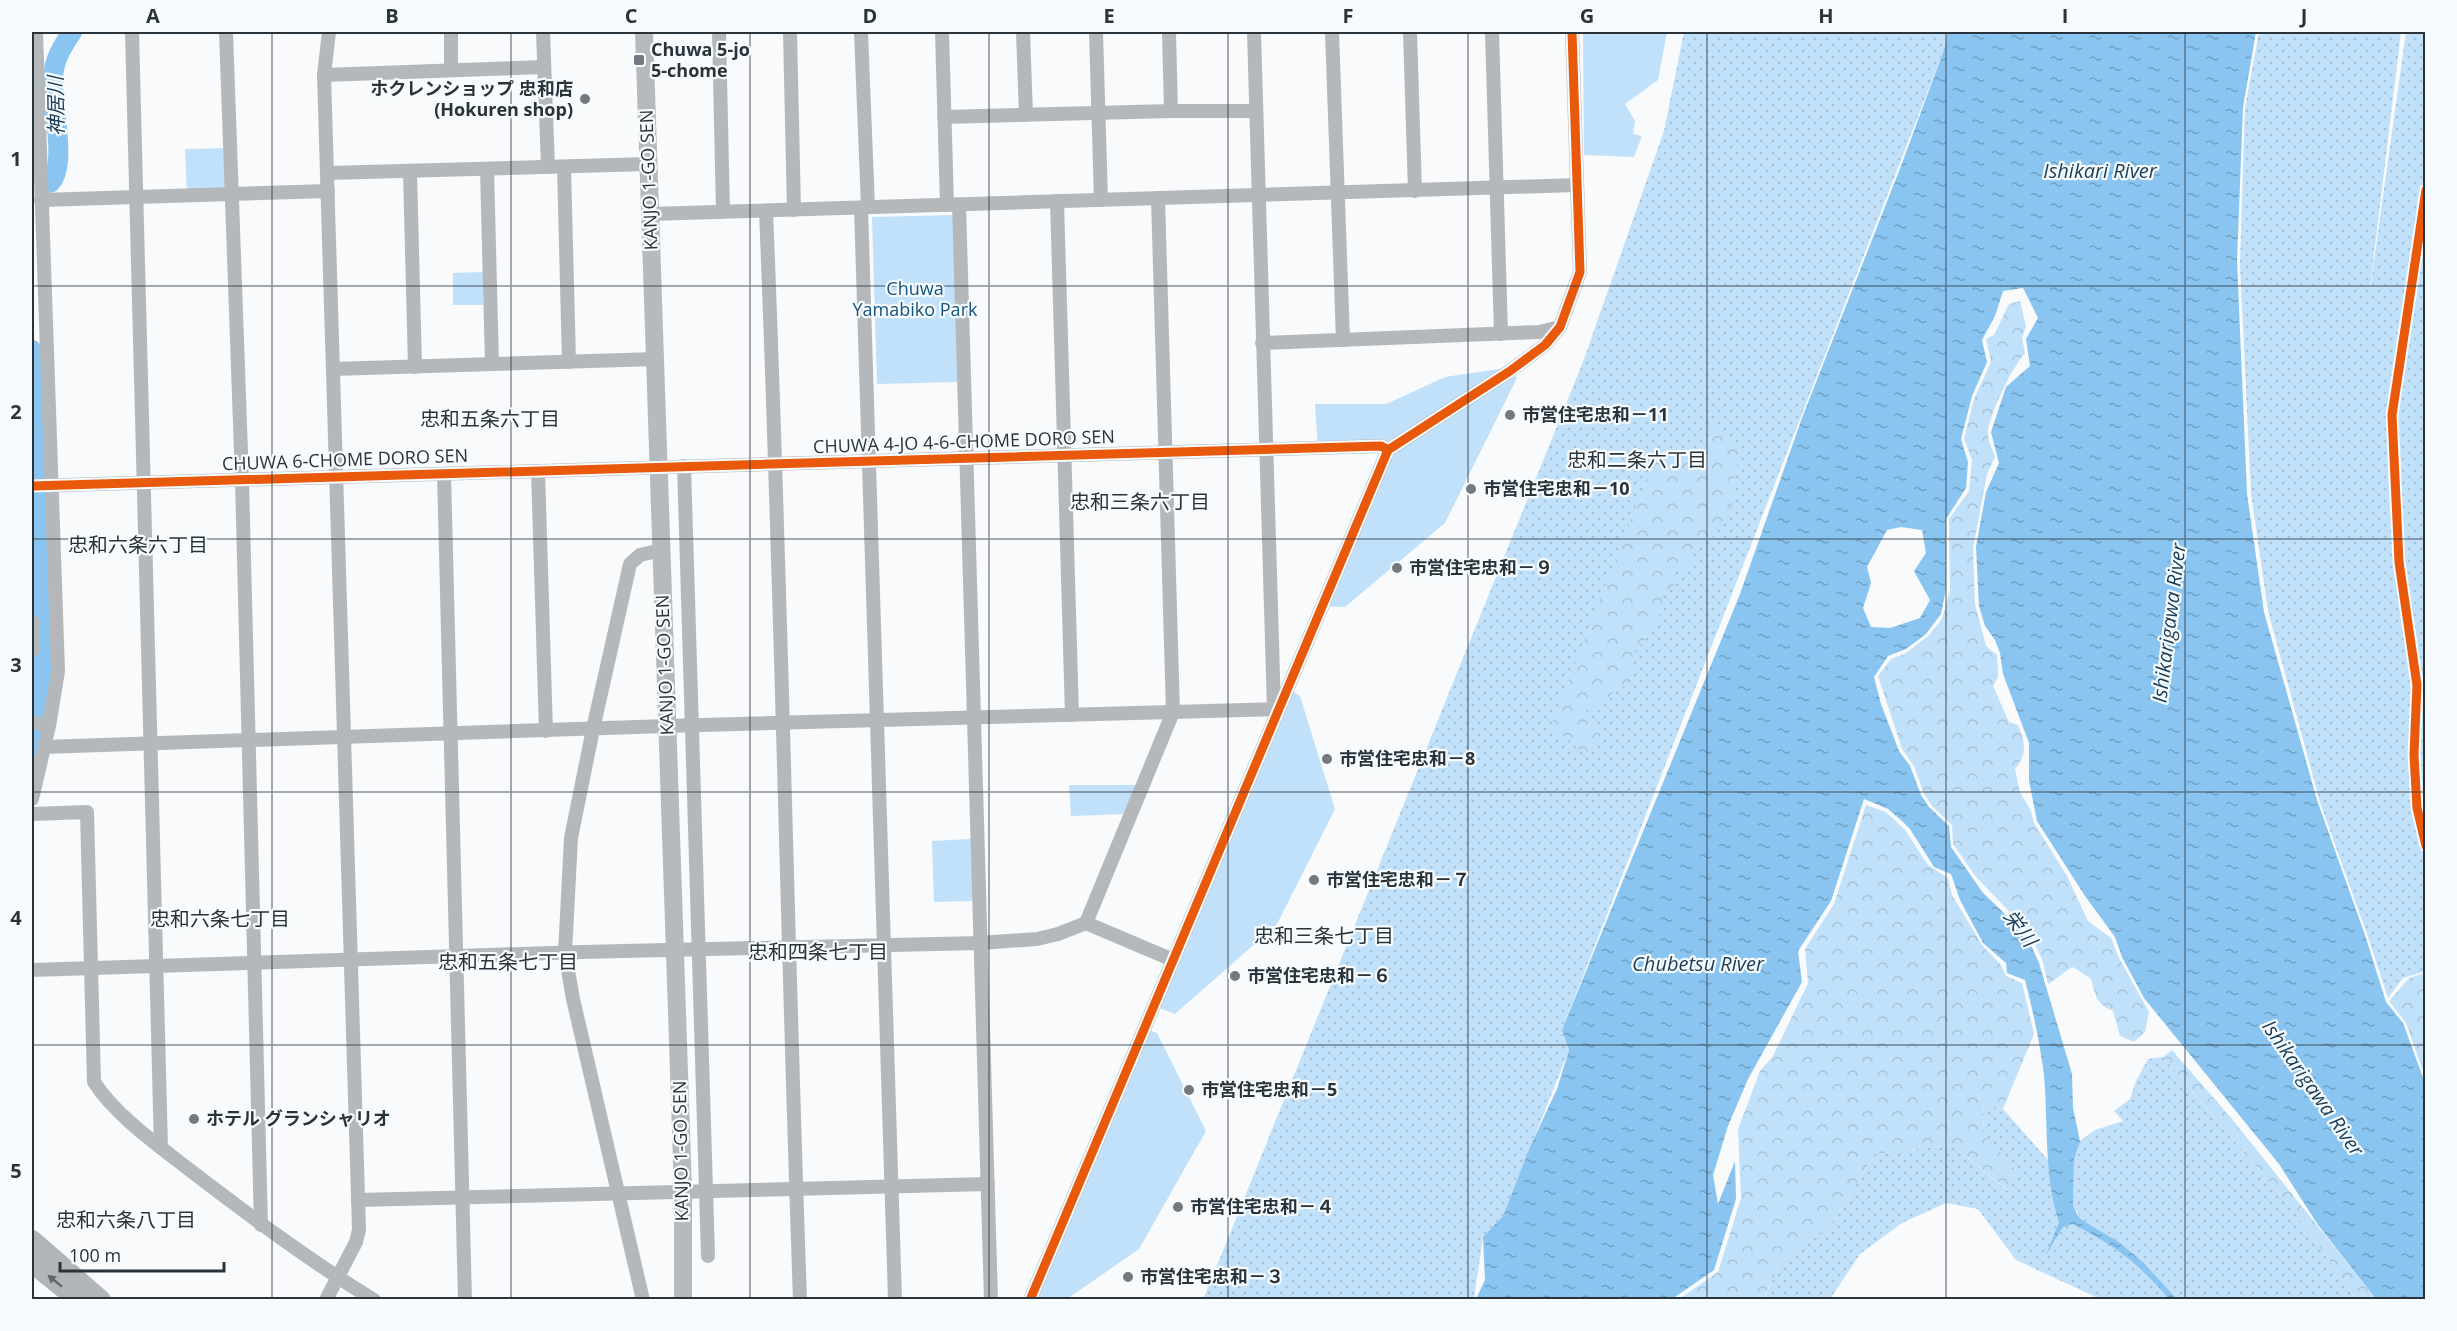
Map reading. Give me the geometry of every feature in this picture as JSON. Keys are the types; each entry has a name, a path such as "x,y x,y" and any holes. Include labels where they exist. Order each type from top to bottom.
{"highway":[{"path":"33,1251 78,1299"},
{"path":"33,1251 101,1299"}],"main road":[{"name":"KANJO 1-GO SEN","path":"644,32 657,359 661,550 683,1191 683,1299"}],"street":[{"path":"36,32 41,649"},
{"path":"132,32 161,1148"},
{"path":"226,32 242,480 261,1225"},
{"path":"326,1299 359,1230 349,960 324,75 329,32"},
{"path":"451,32 451,70"},
{"path":"543,32 548,167"},
{"path":"719,32 723,212"},
{"path":"790,32 794,210"},
{"path":"861,32 870,462 895,1299"},
{"path":"942,32 944,117 953,205 966,458 992,1299"},
{"path":"1023,32 1026,115"},
{"path":"1096,32 1101,200"},
{"path":"1169,32 1171,111"},
{"path":"1254,32 1262,343 1277,709"},
{"path":"1332,32 1343,340"},
{"path":"1410,32 1415,191"},
{"path":"1492,32 1501,334"},
{"path":"1030,1299 1388,450 1510,371 1545,345 1560,327 1580,272 1572,32"},
{"path":"324,75 544,68"},
{"path":"944,117 1256,111"},
{"path":"328,173 648,164"},
{"path":"564,167 569,362"},
{"path":"487,169 492,364"},
{"path":"410,172 415,367"},
{"path":"650,214 1577,185"},
{"path":"38,194 135,197 328,191"},
{"path":"1086,923 1173,712 1158,198"},
{"path":"1057,201 1072,715"},
{"path":"766,211 777,464 782,722 800,1299"},
{"path":"1262,343 1539,332 1560,327"},
{"path":"333,369 657,359"},
{"name":"CHUWA 4-JO 4-6-CHOME DORO SEN","path":"660,467 1382,446 1388,450"},
{"path":"684,466 708,1256"},
{"name":"CHUWA 6-CHOME DORO SEN","path":"41,486 660,467"},
{"path":"538,471 546,730"},
{"path":"444,474 454,957 465,1299"},
{"path":"643,1299 617,1193 565,953 571,838 630,564 640,555 661,550"},
{"path":"32,621 41,649 57,671 39,724 44,747 33,790"},
{"path":"44,747 451,732 1277,709"},
{"path":"32,814 87,812 94,1082 104,1097 161,1148 261,1225 337,1278 374,1299"},
{"path":"32,970 565,953 980,943 1037,939 1086,923 1173,960"},
{"path":"358,1200 988,1184"}],"green space":[{"path":"1583,32 1667,32 1658,80 1625,104 1635,121 1633,134 1642,136 1634,157 1584,155"},
{"path":"1684,32 1947,32 1945,47 1562,1030 1569,1050 1503,1216 1483,1237 1474,1299 1203,1300 1583,362 1664,131"},
{"path":"2259,32 2401,32 2368,304 2406,32 2425,32 2426,971 2403,978 2388,998 2320,802 2268,611 2251,494 2240,264 2245,108"},
{"path":"231,148 233,193 187,195 185,149"},
{"name":"Chuwa Yamabiko Park","path":"953,215 958,382 877,384 872,217"},
{"path":"483,272 483,305 453,305 453,273"},
{"path":"2020,301 2026,327 2022,338 2025,353 2014,368 2002,392 1989,426 1988,437 1995,457 1987,474 1973,548 1975,604 1986,646 1997,655 1998,677 1993,686 2009,722 2018,725 2022,737 2024,753 2015,769 2020,792 2031,811 2034,823 2067,876 2088,921 2111,938 2119,958 2149,1012 2145,1032 2134,1042 2120,1036 2113,1011 2103,1006 2098,999 2091,979 2073,967 2048,984 2042,959 2029,932 1976,877 1953,844 1952,825 1932,806 1924,794 1914,766 1902,749 1878,676 1891,659 1906,653 1928,636 1942,619 1950,591 1949,519 1969,491 1972,460 1964,439 1974,399 1991,362 1986,339 1994,335 2009,304"},
{"path":"1499,369 1510,371 1517,378 1445,523 1345,607 1323,606 1388,450 1318,448 1315,404 1386,404 1445,377"},
{"path":"1722,426 1727,441 1739,450 1733,483 1734,502 1712,538 1697,541 1692,558 1684,570 1672,567 1676,583 1662,594 1662,610 1644,642 1635,650 1627,685 1613,692 1607,703 1587,707 1586,715 1599,727 1599,743 1590,752 1579,750 1566,737 1552,733 1550,728 1657,452 1687,449 1694,464 1705,461 1701,451 1711,445 1708,427"},
{"path":"1288,688 1300,696 1335,809 1277,924 1175,1014 1155,1006"},
{"path":"1069,785 1137,785 1125,814 1071,816"},
{"path":"1866,805 1886,812 1905,830 1928,865 1948,878 1952,895 1982,945 2001,965 2006,976 2022,983 2034,1034 2003,1109 1984,1103 1983,1132 2015,1169 2009,1191 1952,1145 1875,1154 1831,1226 1781,1262 1763,1299 1679,1299 1718,1272 1741,1198 1738,1129 1760,1071 1773,1056 1808,983 1805,949 1834,904"},
{"path":"971,839 973,901 934,902 932,841"},
{"path":"2426,973 2425,1077 2406,1023 2389,1001 2409,978"},
{"path":"1145,1029 1157,1033 1206,1131 1139,1249 1067,1299 1030,1300"},
{"path":"2172,1050 2232,1119 2376,1299 2356,1299 2294,1211 2163,1057"},
{"path":"2163,1057 2294,1211 2356,1299 2177,1299 2144,1263 2119,1242 2082,1220 2073,1205 2074,1160 2080,1141 2095,1130 2123,1121 2114,1111 2130,1099 2136,1081 2148,1059"},
{"path":"1984,1103 2003,1109 2049,1161 2055,1209 2059,1222 2052,1241 2054,1243 2063,1226 2073,1224 2101,1239 2125,1256 2169,1299 2100,1299 2016,1260 1978,1209 1946,1203 1902,1223 1860,1254 1830,1299 1763,1300 1781,1262 1831,1226 1875,1154 1952,1145 2008,1191 2015,1169 1983,1132"}],"water":[{"path":"1947,32 2256,32 2243,107 2237,261 2247,494 2264,612 2317,800 2386,1002 2403,1023 2425,1083 2425,1299 2376,1299 2318,1225 2279,1164 2144,998 2122,957 2115,937 2085,896 2037,821 2029,781 2029,743 2003,674 2000,653 1995,640 1985,626 1979,606 1976,547 1986,492 1999,463 1991,432 2006,387 2030,366 2026,339 2038,318 2023,288 2003,291 1995,316 1982,340 1987,362 1972,396 1961,439 1968,462 1966,488 1946,519 1946,589 1941,614 1926,634 1906,649 1888,656 1874,677 1881,704 1899,751 1910,766 1921,795 1929,807 1949,826 1951,847 1983,893 2026,934 2039,963 2072,1074 2073,1108 2080,1141 2074,1160 2073,1205 2077,1214 2082,1220 2119,1242 2144,1263 2177,1299 2169,1299 2125,1256 2073,1224 2063,1227 2046,1255 2059,1222 2051,1187 2047,1150 2044,1075 2025,980 2007,973 2006,963 1983,943 1960,900 1951,874 1934,867 1910,829 1902,821 1888,809 1864,799 1831,901 1798,951 1802,982 1748,1079 1728,1126 1713,1175 1718,1204 1735,1161 1736,1199 1714,1270 1672,1299 1476,1299 1485,1280 1483,1237 1503,1216 1530,1147 1557,1089 1569,1050 1562,1030 1740,594 1802,418 1945,47","holes":["1901,527 1922,530 1926,553 1914,571 1930,600 1920,618 1890,628 1871,627 1863,608 1871,583 1867,567 1887,530"]}],"waterway":[{"name":"神居川","path":"50,183 58,163 54,71 59,54 72,32"},
{"name":"神居川","path":"32,350 44,661 40,713 32,749"}],"cycle path":[{"path":"1030,1300 1388,450 1510,371 1545,345 1560,327 1580,272 1572,32"},
{"path":"2426,190 2392,415 2399,562 2417,685 2414,755 2417,808 2426,846"},
{"path":"32,486 1381,446 1388,450"}],"place":[{"name":"Chuwa 5-jo 5-chome","path":"639,60"},
{"name":"ホクレンショップ 忠和店 (Hokuren shop)","path":"585,99"},
{"name":"市営住宅忠和－11","path":"1510,415"},
{"name":"市営住宅忠和－10","path":"1471,489"},
{"name":"市営住宅忠和－９","path":"1397,568"},
{"name":"市営住宅忠和－8","path":"1327,759"},
{"name":"市営住宅忠和－７","path":"1314,880"},
{"name":"市営住宅忠和－６","path":"1235,976"},
{"name":"市営住宅忠和－5","path":"1189,1090"},
{"name":"ホテル グランシャリオ","path":"194,1119"},
{"name":"市営住宅忠和－４","path":"1178,1207"},
{"name":"市営住宅忠和－３","path":"1128,1277"}],"district":[{"name":"忠和五条六丁目","path":"490,419"},
{"name":"忠和二条六丁目","path":"1637,460"},
{"name":"忠和三条六丁目","path":"1140,502"},
{"name":"忠和六条六丁目","path":"138,545"},
{"name":"忠和六条七丁目","path":"220,919"},
{"name":"忠和三条七丁目","path":"1324,936"},
{"name":"忠和四条七丁目","path":"818,952"},
{"name":"忠和五条七丁目","path":"508,962"},
{"name":"忠和六条八丁目","path":"126,1220"}],"water label":[{"name":"Ishikari River","path":"2100,171"},
{"name":"Ishikarigawa River","path":"2169,623"},
{"name":"栄川","path":"2020,928"},
{"name":"Chubetsu River","path":"1698,964"},
{"name":"Ishikarigawa River","path":"2313,1088"}]}
